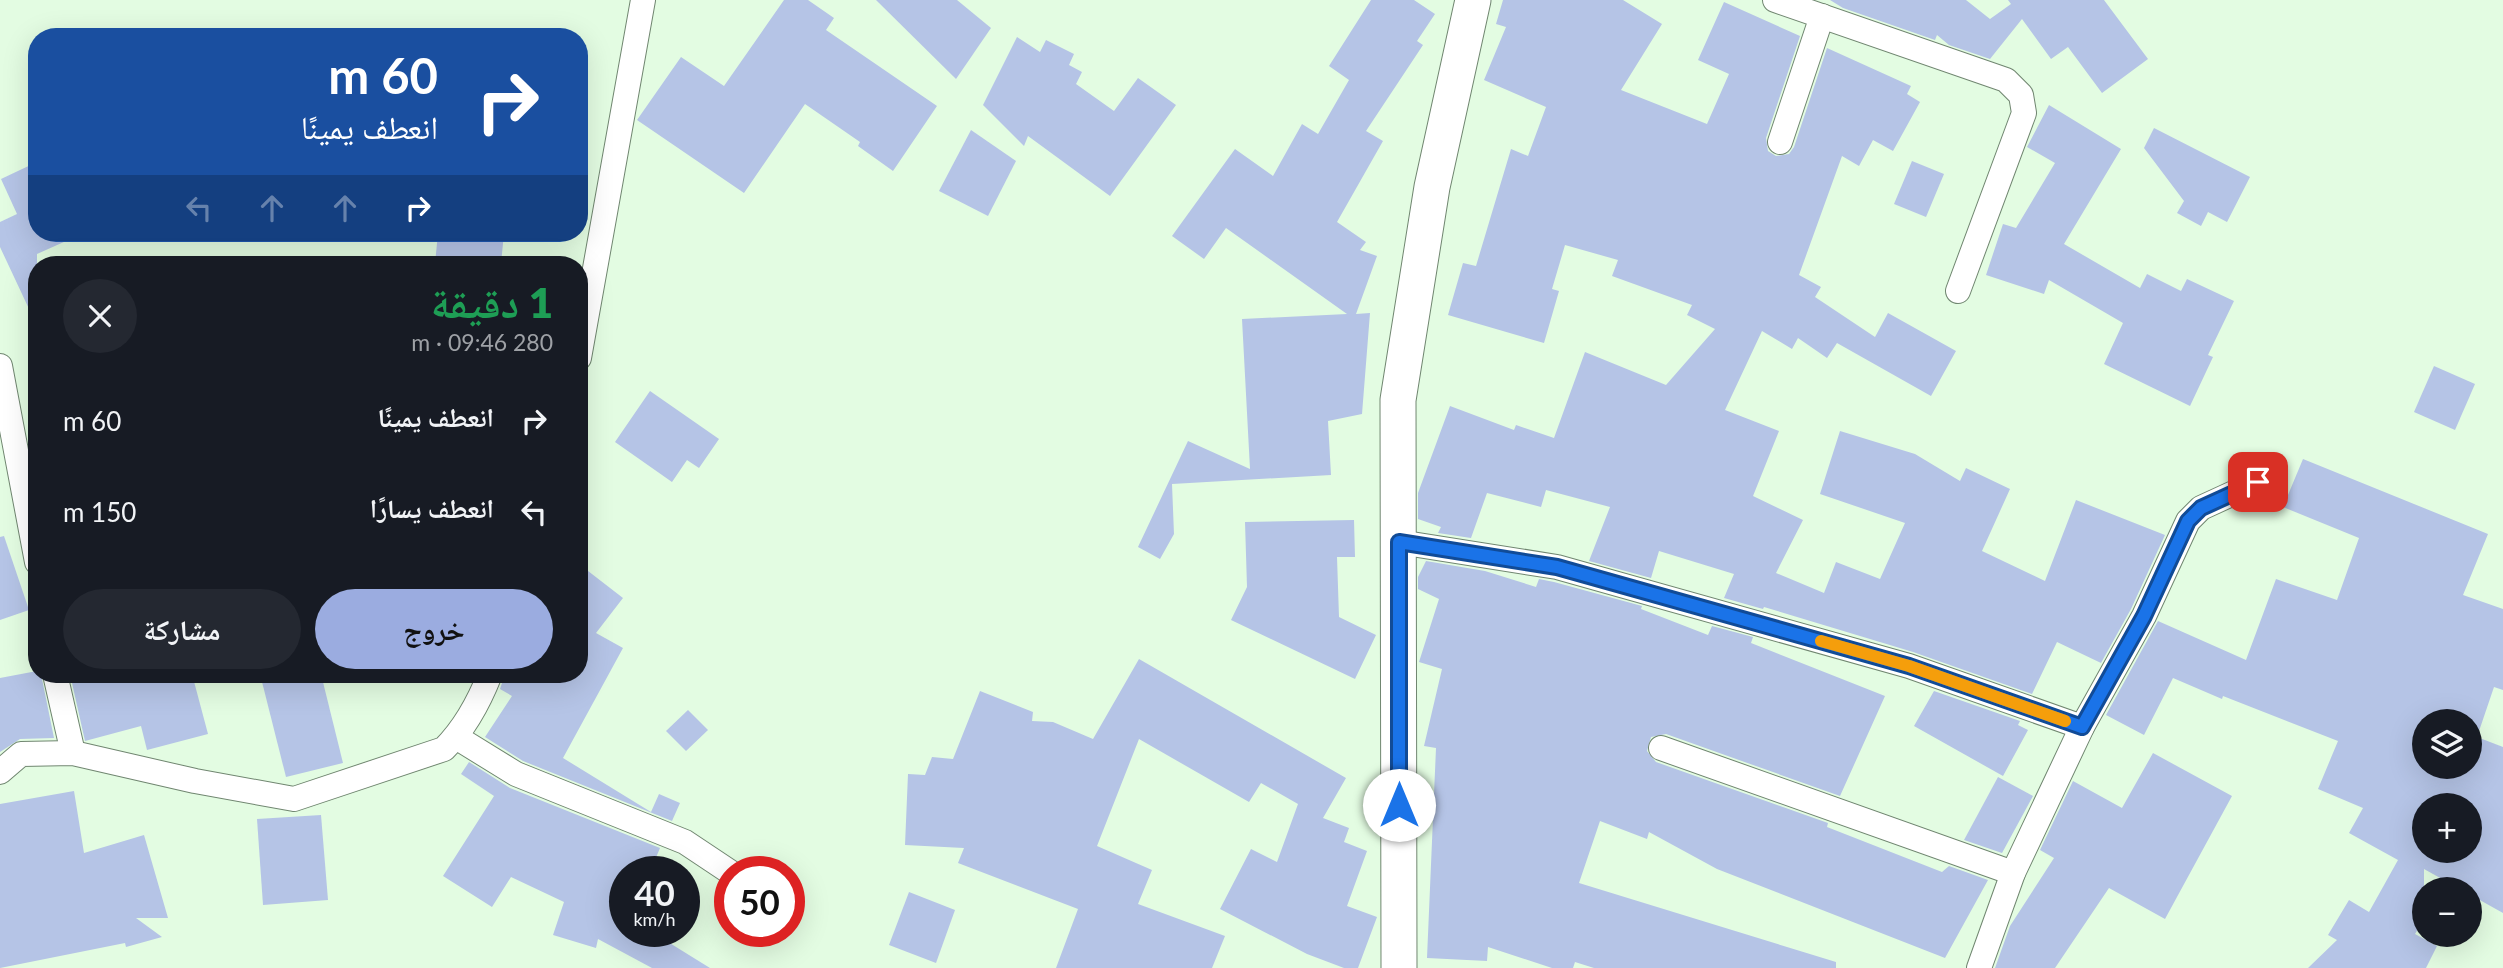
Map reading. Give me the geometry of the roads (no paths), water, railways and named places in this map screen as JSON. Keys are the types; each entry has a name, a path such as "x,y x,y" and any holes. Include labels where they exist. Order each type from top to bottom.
{"main road":[{"path":"1399,968 1398,400 1432,187 1473,0"}],"street":[{"path":"588,308 643,0"},
{"path":"1776,0 2006,80 2021,94 2024,113 1958,291"},
{"path":"1780,142 1822,16"},
{"path":"0,366 28,514"},
{"path":"1979,968 2013,873 2082,727 2144,616 2188,521 2201,508 2274,474"},
{"path":"1399,542 1570,571 1909,666 2082,727"},
{"path":"57,683 73,754"},
{"path":"0,772 21,754 73,754 195,782 294,799 444,749 456,737 480,700 487,683"},
{"path":"456,737 516,774 685,842 714,861"},
{"path":"1661,748 2013,873"}]}
